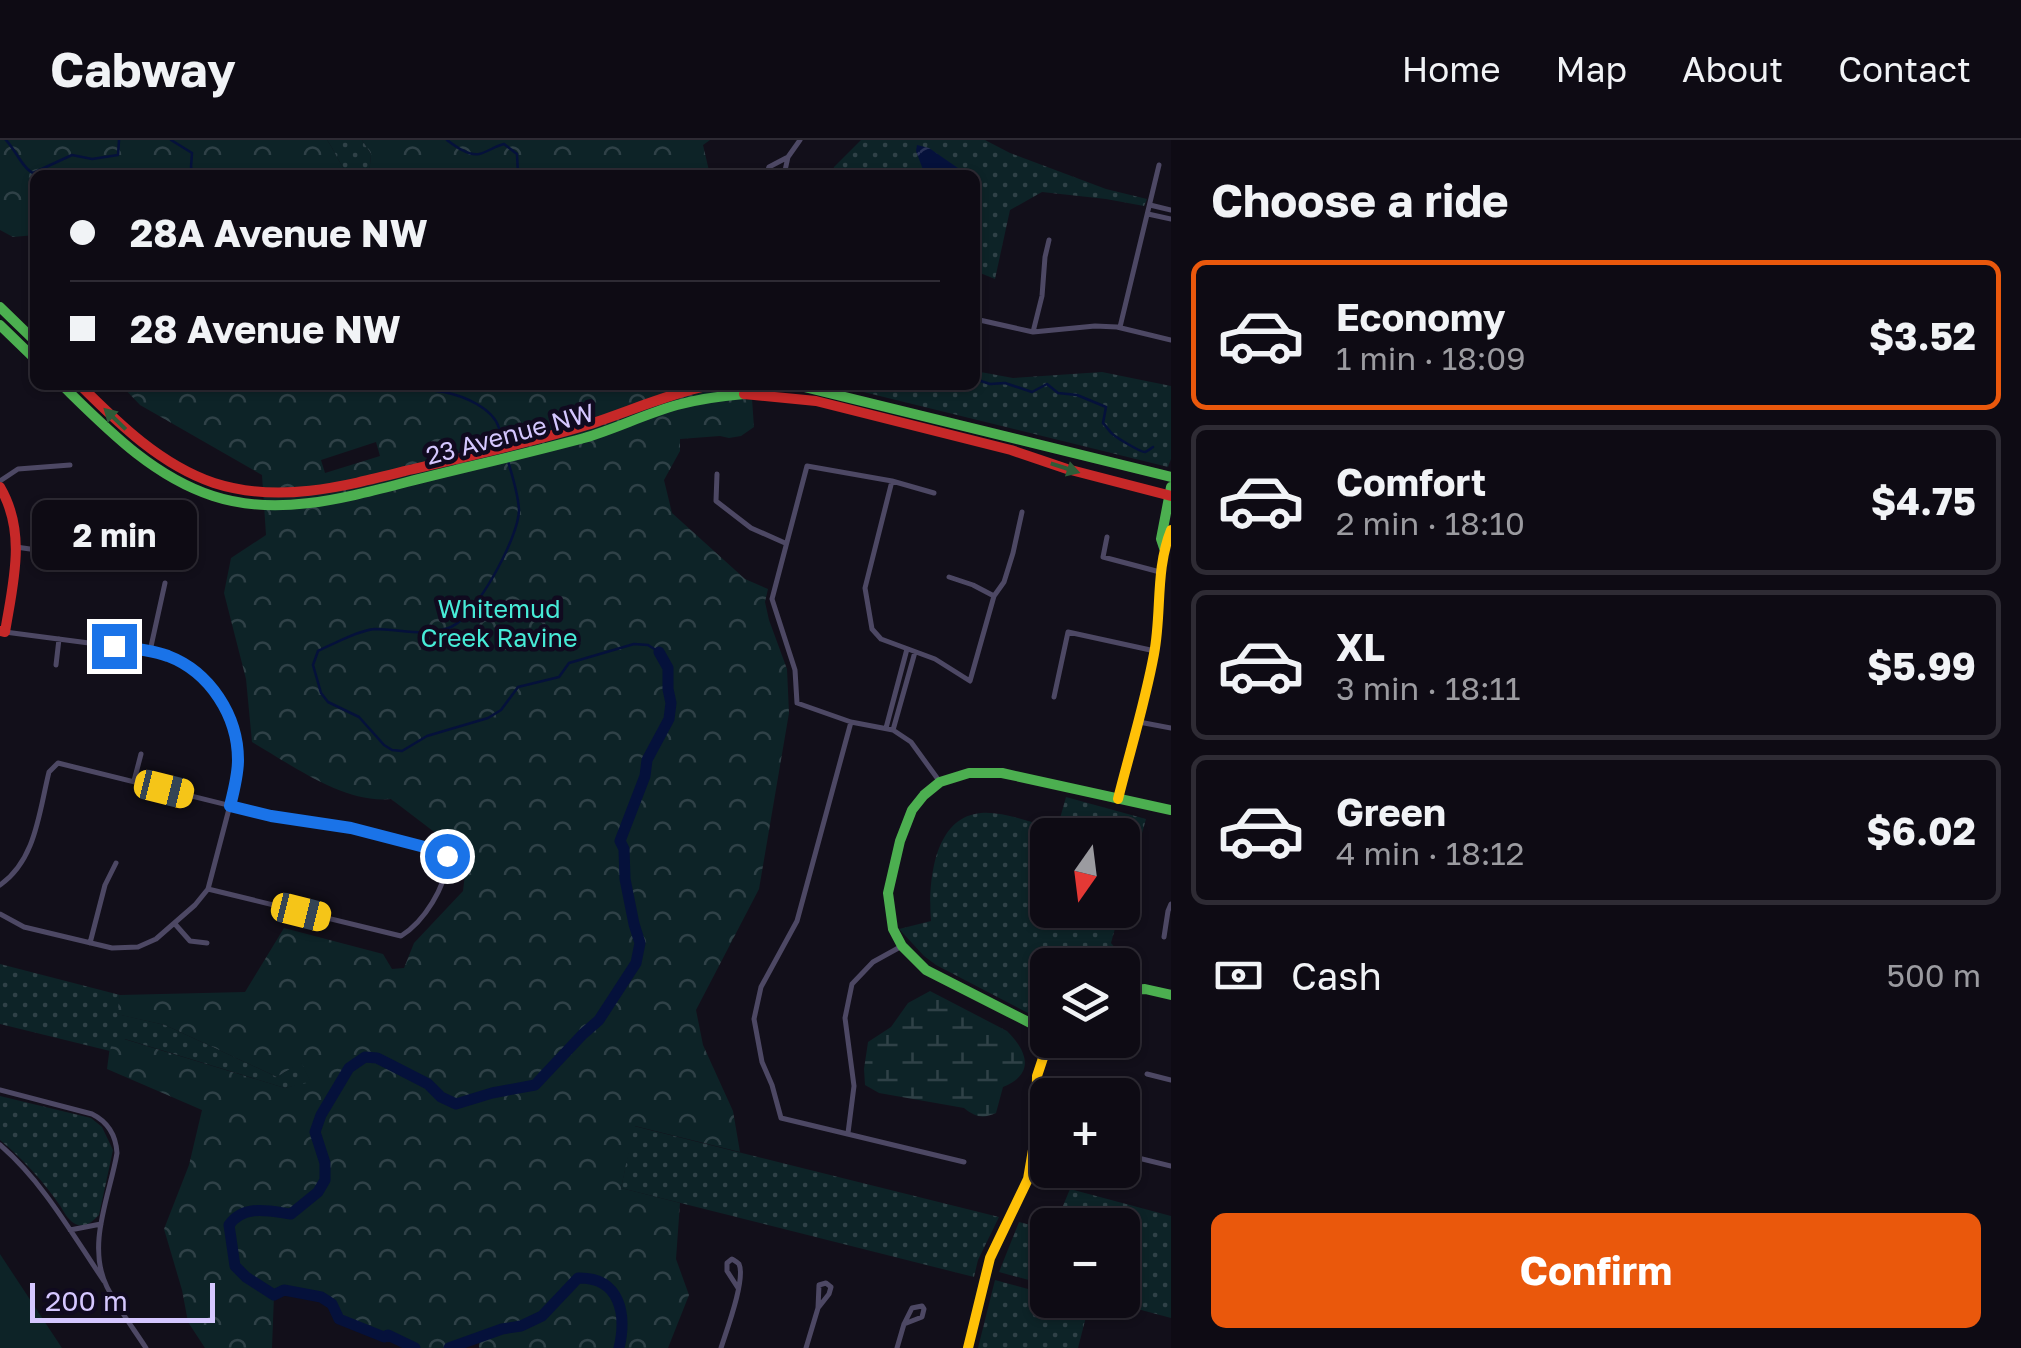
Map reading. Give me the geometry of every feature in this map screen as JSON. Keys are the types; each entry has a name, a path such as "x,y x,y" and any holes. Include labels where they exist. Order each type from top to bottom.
{"main road":[{"path":"0,307 30,336"},
{"path":"0,325 30,354"},
{"name":"23 Avenue NW","path":"67,390 118,440 160,471 232,500 290,505 319,502 469,461"},
{"name":"23 Avenue NW","path":"85,390 166,461 201,478 258,493 314,492 469,461 587,437 673,406 750,393 798,397 1012,450 1067,470 1170,493"},
{"name":"23 Avenue NW","path":"530,446 689,390"},
{"path":"816,390 1171,477"},
{"path":"0,484 15,515 16,547 3,632"},
{"path":"1164,548 1161,538 1170,493"},
{"path":"1118,799 1155,650 1160,572 1171,530"},
{"path":"1030,1023 926,970 902,946 893,928 888,893 912,810 940,782 969,773 1002,773 1171,810"},
{"path":"1140,989 1171,994"},
{"path":"968,1348 990,1258 1030,1170"}],"street":[{"path":"785,170 788,157 800,140"},
{"path":"767,170 788,157"},
{"path":"1120,328 1159,165"},
{"path":"1150,205 1171,210"},
{"path":"1148,214 1171,219"},
{"path":"1033,332 1050,240"},
{"path":"980,320 1033,332 1095,326 1120,328 1171,340"},
{"path":"0,484 18,469 70,465"},
{"path":"934,494 892,481 807,466 772,599 795,670 797,703 851,722 890,729 911,742 940,782"},
{"path":"717,474 716,501 751,528 785,543"},
{"path":"892,481 865,588 872,629 880,639 934,659 970,680 994,596 1004,582 1014,553 1022,512"},
{"path":"1107,537 1102,557 1160,572"},
{"path":"16,547 79,556"},
{"path":"948,578 994,596"},
{"path":"150,650 166,584"},
{"path":"0,914 24,927 118,949 138,947 156,939 208,888 237,777 238,756 233,727 221,701 193,670 172,658 150,650 3,632"},
{"path":"1054,697 1068,632 1155,650"},
{"path":"56,665 59,639"},
{"path":"890,729 911,650"},
{"path":"851,722 797,921 761,987 754,1019 762,1062 781,1118 964,1162"},
{"path":"1139,722 1171,728"},
{"path":"134,782 141,754"},
{"path":"0,885 26,858 54,764 271,816 353,829 440,851 448,862 440,892 402,936 208,888"},
{"path":"90,944 104,884 116,863"},
{"path":"1164,937 1171,904"},
{"path":"175,924 190,941 208,943"},
{"path":"848,1133 854,1086 845,1018 852,984 873,962 902,946"},
{"path":"1147,1074 1171,1080"},
{"path":"0,1090 99,1118 116,1141 117,1153 101,1224 100,1255 105,1284"},
{"path":"0,1145 37,1182 146,1348"},
{"path":"1140,1158 1171,1166"},
{"path":"70,1230 101,1224"},
{"path":"721,1348 737,1298 738,1288 740,1267 732,1259 726,1267 738,1288"},
{"path":"806,1348 818,1308 819,1285 826,1283 831,1291 818,1308"},
{"path":"897,1348 904,1324"}],"green space":[{"path":"0,140 327,140 345,170 30,170 30,235 13,237 0,230"},
{"path":"327,140 362,140 371,154 369,170 343,167"},
{"path":"362,140 710,140 703,145 709,170 369,170 371,154"},
{"path":"861,140 985,140 1106,189 1147,199 1144,206 1042,192 1010,210 995,279 980,273 980,170 833,170"},
{"path":"980,372 1013,378 1102,372 1171,386 1168,467 855,390 980,390"},
{"name":"Whitemud Creek Ravine","path":"126,390 751,390 754,427 741,436 729,438 680,439 680,451 664,480 672,513 745,579 768,589 765,602 769,620 787,669 789,713 759,889 696,1010 703,1045 733,1111 740,1152 635,1126 621,1188 680,1203 676,1259 689,1295 668,1348 479,1348 479,1336 449,1348 415,1348 339,1319 332,1304 321,1297 284,1290 274,1295 272,1348 205,1348 188,1322 164,1229 189,1165 202,1110 107,1069 110,1046 124,1039 285,1088 310,1081 301,1063 277,1077 165,1025 116,1014 120,995 245,992 284,928 383,954 392,969 404,968 414,943 463,891 467,857 391,799 373,799 337,789 252,742 246,679 224,593 231,558 266,535 262,475 140,405","holes":["376,442 380,456 325,473 321,460"]},
{"path":"1066,797 1146,819 1140,841 1140,818 1060,818"},
{"path":"981,813 1030,822 1030,928 1115,928 1111,943 1115,948 1030,948 1030,1014 936,965 899,929 931,921 933,872 943,839 953,826 965,817"},
{"path":"0,964 120,995 117,1014 165,1025 277,1077 301,1062 311,1082 285,1088 125,1039 119,1047 111,1046 110,1051 0,1024"},
{"path":"930,991 1007,1031 1020,1047 1024,1069 1003,1087 996,1113 979,1116 964,1108 879,1093 865,1085 868,1042 891,1027 908,1003"},
{"path":"0,1096 91,1118 102,1127 113,1150 99,1215 92,1221 81,1225 70,1220 40,1180 0,1140"},
{"path":"634,1126 999,1217 974,1277 621,1188"},
{"path":"1070,1189 1171,1216 1171,1318 1140,1310 1140,1208 1062,1208"},
{"path":"1019,1222 1030,1225 1030,1280 999,1272"},
{"path":"0,1254 62,1348 0,1348"},
{"path":"995,1280 1030,1289 1030,1318 1086,1318 1078,1348 978,1348"}],"water":[{"path":"917,145 929,148 961,170 923,170"}],"waterway":[{"path":"6,140 30,170"},
{"path":"40,170 72,155 92,159 118,155 119,140"},
{"path":"171,140 192,153 192,170"},
{"path":"447,140 475,154 504,144 517,154 518,170"},
{"path":"980,381 1005,383 1032,392 1047,384 1058,393 1077,395 1106,407 1103,423 1117,438 1143,452 1153,447"},
{"path":"429,390 444,392"},
{"path":"443,390 469,400 496,421 519,510 512,538 484,592 451,627 423,632 369,630 318,651 313,665 321,693 328,702 359,717 384,745 402,751 427,736 488,718 501,710 518,687 559,677 569,663 634,644 648,645 659,652"},
{"path":"415,1348 339,1319 332,1304 321,1297 284,1290 274,1295 246,1277 235,1266 229,1225 249,1212 291,1214 318,1192 325,1180 325,1163 315,1132 349,1068 365,1057 377,1058 428,1084 441,1097 456,1104 535,1085 599,1020 636,963 640,943 620,841 645,776 647,760 669,719 668,668 659,652"},
{"path":"449,1348 542,1316 578,1278 592,1279 612,1291 621,1311 619,1348"}],"traffic: fast":[{"path":"0,307 30,336"},
{"path":"0,325 30,354"},
{"path":"67,390 132,450 170,476 213,496 262,505 311,503 360,494 584,438 677,405 744,394"},
{"path":"816,390 1171,477"},
{"path":"1164,548 1161,539 1171,487"},
{"path":"1030,1023 926,970 902,946 893,929 888,893 912,810 940,782 969,773 1002,773 1171,810"},
{"path":"1140,989 1171,995"}],"traffic: slow":[{"path":"1118,799 1154,654 1163,560 1171,530"},
{"path":"968,1348 990,1258 1028,1179 1036,1132 1037,1076 1043,1058"}],"traffic: jam":[{"path":"85,390 142,442 176,466 214,483 263,492 361,482 587,425 692,390"},
{"path":"744,394 816,401 1011,450 1171,496"},
{"path":"0,487 16,540 5,632 0,631"}],"route":[{"path":"114,646 150,650 172,658 193,670 221,701 236,736 238,756 230,806 353,829 444,852 447,856"}]}
